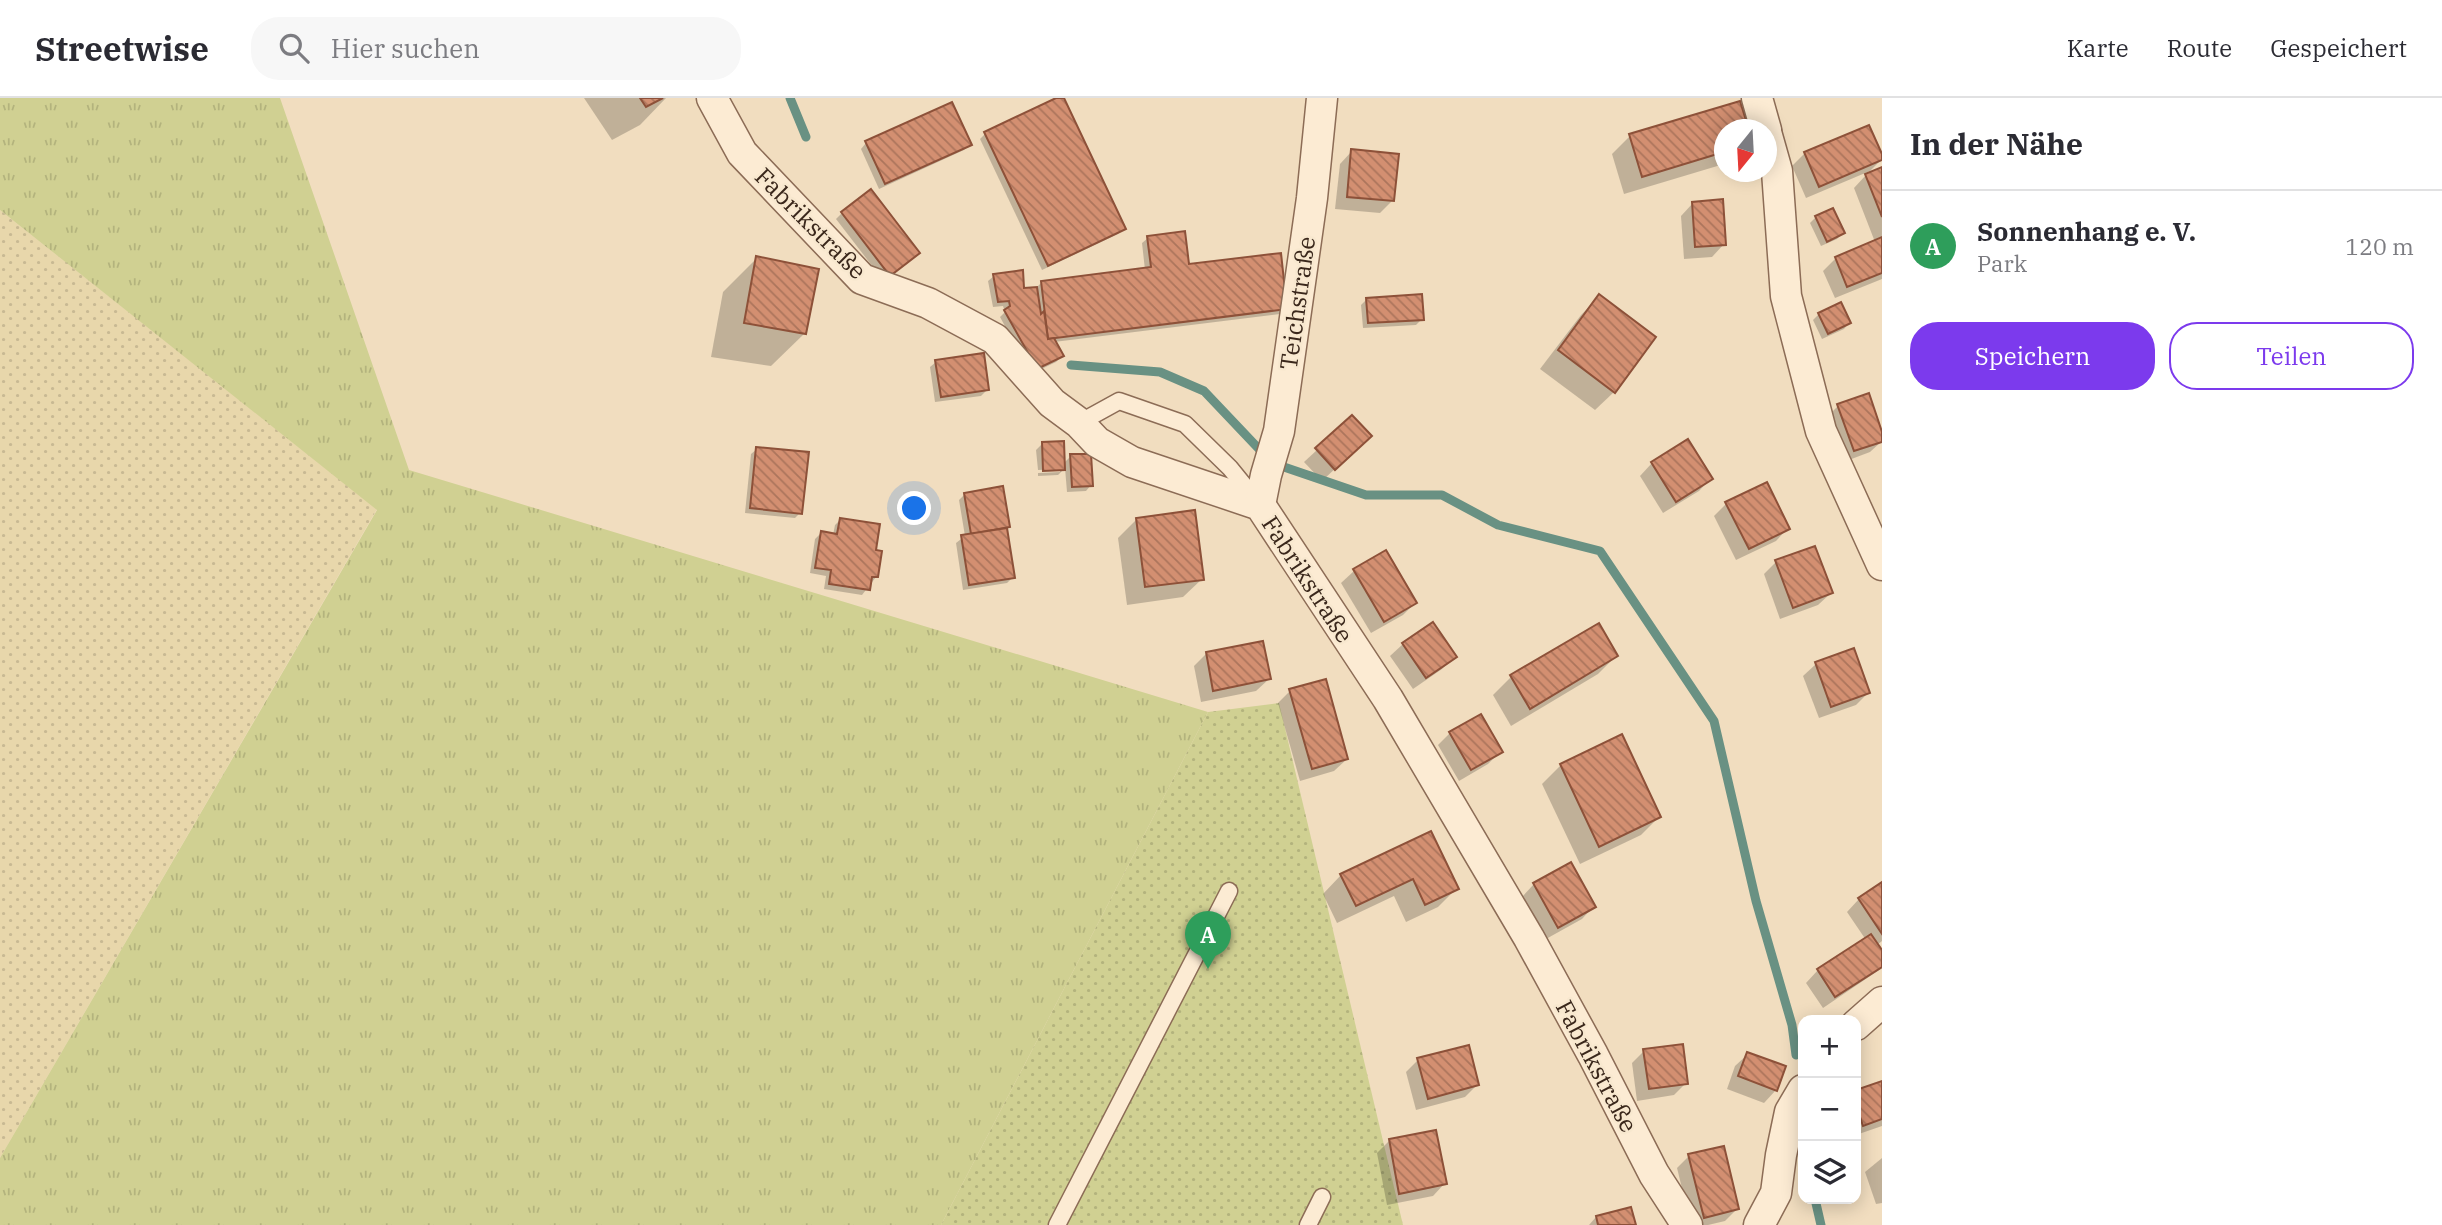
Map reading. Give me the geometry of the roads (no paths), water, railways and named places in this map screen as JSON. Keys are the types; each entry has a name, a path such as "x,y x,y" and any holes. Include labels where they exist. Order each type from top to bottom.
{"street":[{"name":"Fabrikstraße","path":"712,98 741,153 862,279 928,303 995,339 1052,403 1079,423 1097,442 1132,462 1259,505 1402,723 1529,938 1654,1174 1687,1225"},
{"name":"Teichstraße","path":"1259,505 1279,431 1312,198 1322,98"},
{"path":"1757,98 1763,119"},
{"path":"1777,171 1786,296 1821,432 1882,565"},
{"path":"1861,1021 1882,1002"},
{"path":"1759,1225 1776,1193 1780,1155 1790,1112 1798,1098"}],"lane":[{"path":"1079,423 1119,401 1185,424 1230,468 1259,505"},
{"path":"1057,1225 1229,891"},
{"path":"1308,1225 1322,1197"}],"waterway":[{"path":"790,98 806,137"},
{"path":"1071,365 1160,372 1204,391 1259,449 1284,467 1366,495 1442,495 1498,525 1600,551 1714,721 1756,901 1792,1025 1796,1055"},
{"path":"1816,1204 1821,1225"}],"place":[{"name":"Sonnenhang e. V.","path":"1208,969"}]}
